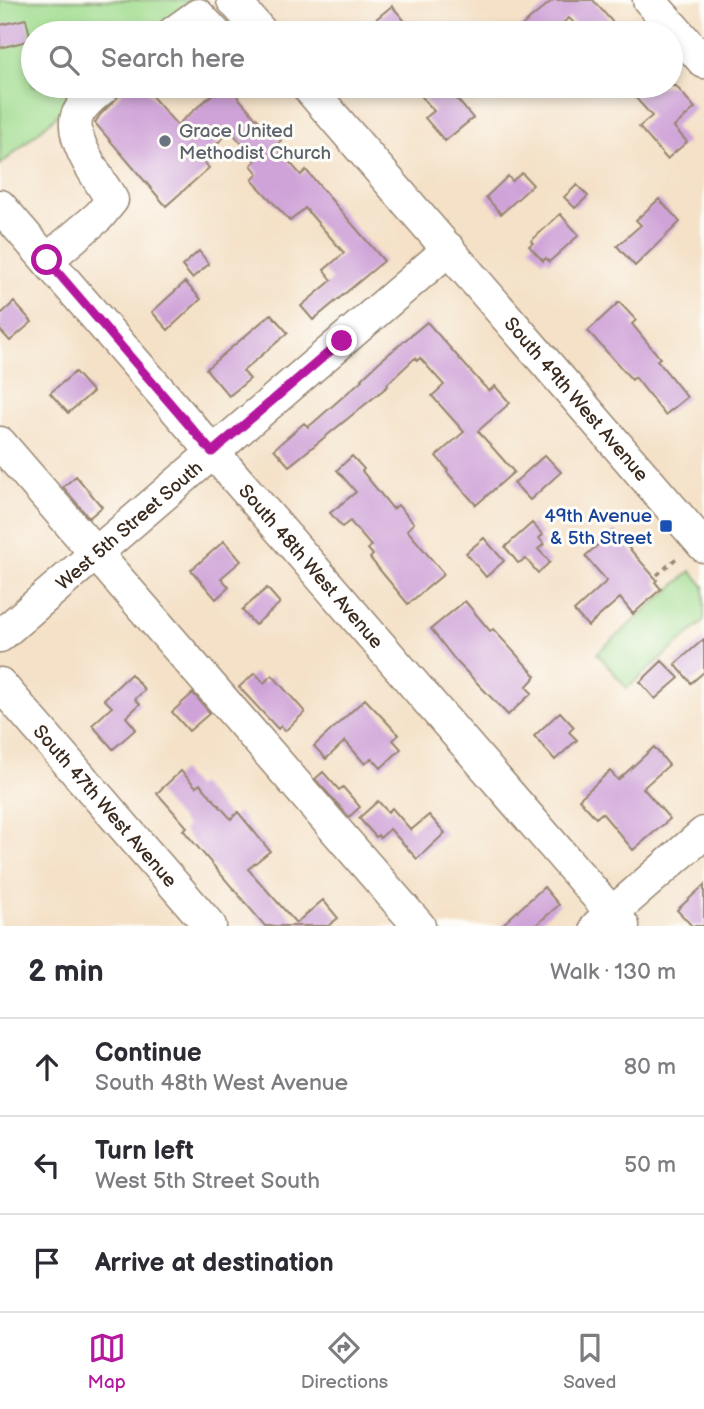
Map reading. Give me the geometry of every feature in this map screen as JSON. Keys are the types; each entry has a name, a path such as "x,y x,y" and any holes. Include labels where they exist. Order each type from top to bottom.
{"street":[{"path":"233,0 251,21"},
{"path":"649,0 668,21"},
{"path":"683,38 704,62"},
{"path":"47,260 99,216 113,200 75,135 77,115 91,98"},
{"name":"South 49th West Avenue","path":"317,98 704,546"},
{"name":"South 48th West Avenue","path":"0,206 610,922"},
{"name":"West 5th Street South","path":"0,636 449,249"},
{"path":"0,443 419,926"},
{"name":"South 47th West Avenue","path":"0,684 211,926"},
{"path":"610,922 704,833"}],"green space":[{"path":"0,0 190,0 166,21 21,21 21,98 77,98 0,165"},
{"path":"691,571 704,586 704,621 627,688 597,653"}],"building":[{"path":"553,0 593,0 611,21 572,21 569,18 565,21 528,21"},
{"path":"392,6 405,21 374,21"},
{"path":"26,19 21,21 21,43 0,48 0,25"},
{"path":"683,94 695,108 674,127 687,142 667,159 639,127 652,116 636,98 683,98"},
{"path":"117,98 153,98 177,125 208,98 239,98 266,129 268,127 281,141 275,146 301,175 306,170 384,261 313,320 301,306 332,280 324,270 344,253 305,208 290,221 252,180 258,174 251,165 256,160 231,131 201,158 209,168 166,206 95,123"},
{"path":"423,98 456,98 473,118 445,141 425,118 434,111"},
{"path":"522,173 533,185 501,214 486,197 508,176 512,181"},
{"path":"577,185 588,196 575,208 564,197"},
{"path":"659,199 680,222 635,266 617,246 641,225 636,220"},
{"path":"560,214 579,235 549,262 546,258 543,261 529,246"},
{"path":"199,251 209,264 192,278 182,266"},
{"path":"185,282 201,299 168,330 152,312"},
{"path":"14,302 32,322 10,341 0,330 0,315"},
{"path":"619,302 636,320 632,324 687,397 665,415 635,377 632,380 588,331"},
{"path":"271,314 288,333 243,371 250,379 229,396 206,369"},
{"path":"427,322 489,391 495,386 510,403 478,431 514,472 476,505 447,472 436,456 464,432 432,396 444,385 420,358 417,361 415,358 387,384 388,386 289,466 274,449 304,423 308,427 313,423"},
{"path":"75,372 93,392 68,413 50,393"},
{"path":"545,455 561,472 530,500 514,483"},
{"path":"352,456 393,509 398,505 414,523 407,530 444,574 408,604 370,558 373,555 368,549 371,546 350,521 342,527 330,513 356,492 337,470"},
{"path":"76,476 102,507 89,518 63,487"},
{"path":"532,523 543,535 539,538 544,544 538,549 550,562 538,573 526,559 518,563 505,547"},
{"path":"614,531 657,580 655,582 661,589 633,614 620,598 588,626 574,611 607,581 585,556"},
{"path":"484,538 504,561 486,577 466,553"},
{"path":"224,541 241,561 221,578 229,587 216,599 191,570"},
{"path":"267,588 280,603 255,625 242,610"},
{"path":"465,601 490,631 493,629 536,676 526,687 532,693 508,715 456,661 431,629"},
{"path":"704,639 704,672 691,683 675,664"},
{"path":"662,661 679,678 655,699 640,682"},
{"path":"255,673 264,683 272,675 305,712 285,731 281,726 278,729 239,687"},
{"path":"131,674 145,690 135,699 140,704 126,717 136,729 113,749 92,725 112,707 104,699"},
{"path":"193,693 210,713 189,731 172,712"},
{"path":"365,699 399,735 393,740 401,749 381,768 372,758 365,764 345,741 326,759 314,746"},
{"path":"560,712 574,727 569,732 577,740 555,760 534,736"},
{"path":"654,747 669,765 643,788 670,819 633,850 602,813 596,818 579,799 610,771 618,780"},
{"path":"181,771 196,787 200,784 231,819 238,812 270,851 248,869 296,923 323,900 338,918 328,926 265,926 183,830 187,827 157,793"},
{"path":"323,772 339,790 343,787 360,807 349,817 315,779"},
{"path":"378,801 388,812 392,808 411,830 429,815 445,833 417,859 390,829 380,838 378,835 376,837 359,818"},
{"path":"704,885 704,926 692,926 677,910"},
{"path":"544,887 559,905 535,926 501,926"}],"place":[{"name":"Grace United Methodist Church","path":"165,141"},
{"name":"49th Avenue & 5th Street","path":"666,526"}],"route":[{"path":"47,260 212,452 342,341"}]}
